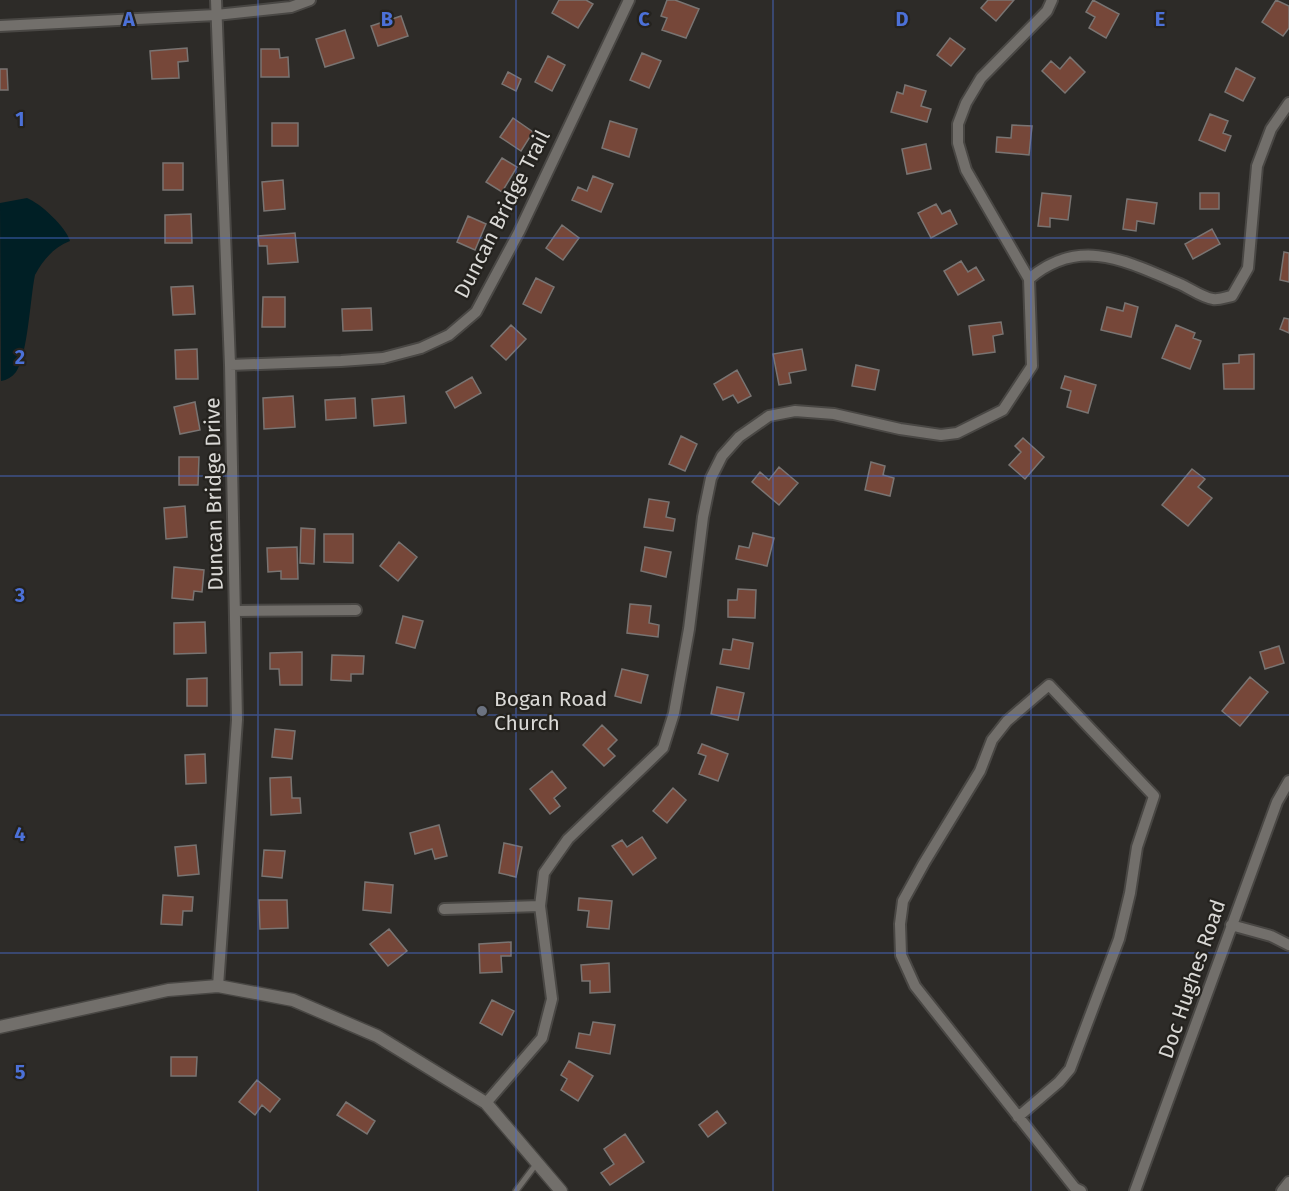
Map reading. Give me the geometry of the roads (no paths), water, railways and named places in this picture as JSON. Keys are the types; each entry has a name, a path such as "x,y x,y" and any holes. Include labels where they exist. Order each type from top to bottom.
{"street":[{"name":"Duncan Bridge Drive","path":"216,0 230,365 237,720 218,986"},
{"path":"0,26 216,15 291,7 310,0"},
{"name":"Duncan Bridge Trail","path":"230,365 383,358 421,348 449,334 476,312 519,232 629,0"},
{"path":"486,1102 542,1038 552,999 540,906 544,873 568,839 663,748 674,713 711,478 722,456 739,437 769,416 795,411 834,414 900,429 941,435 957,433 1004,410 1032,366 1029,279 966,170 958,143 958,124 966,103 981,78 1047,11 1052,0"},
{"path":"1029,279 1042,268 1084,254 1121,260 1212,299 1232,296 1248,268 1257,166 1271,129 1289,103"},
{"path":"236,611 356,610"},
{"path":"1017,1117 1059,1082 1070,1069 1119,939 1130,893 1137,847 1154,796 1049,685 1007,721 992,740 980,771 903,901 900,924 901,954 915,986 1017,1117 1075,1188 1081,1191"},
{"name":"Doc Hughes Road","path":"1135,1191 1277,802 1289,781"},
{"path":"444,909 540,906"},
{"path":"1231,925 1271,936 1289,945"},
{"path":"0,1027 168,990 218,986 293,1000 377,1036 486,1102 561,1191"},
{"path":"1282,1191 1289,1182"}],"lane":[{"path":"516,1191 537,1163"}],"water":[{"path":"27,198 52,216 68,235 70,241 50,255 35,275 26,340 20,364 13,375 1,381 0,203"}],"place":[{"name":"Bogan Road Church","path":"482,711"}]}
